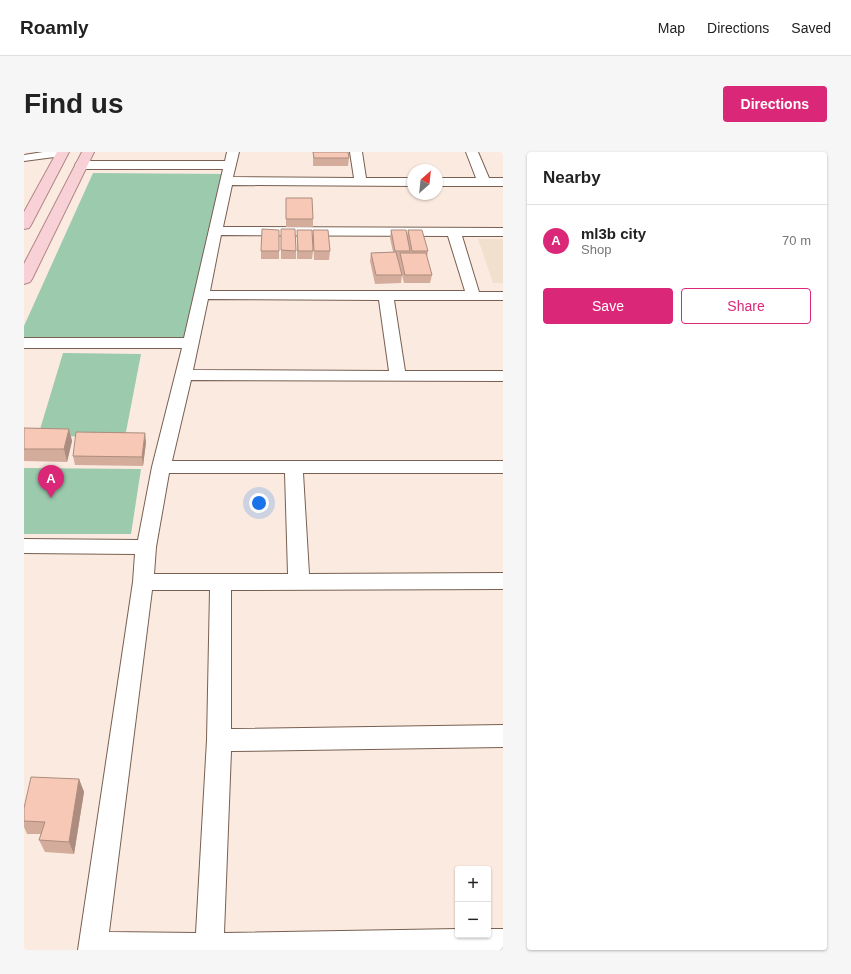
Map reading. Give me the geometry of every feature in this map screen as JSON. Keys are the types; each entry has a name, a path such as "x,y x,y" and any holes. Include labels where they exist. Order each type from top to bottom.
{"main road":[{"path":"24,280 88,152"},
{"path":"24,225 63,153"}],"street":[{"path":"356,152 360,182"},
{"path":"472,152 484,182"},
{"path":"24,158 63,153"},
{"path":"81,165 230,166 360,182 407,182"},
{"path":"230,166 184,374 161,467 146,547 144,582 92,948 503,942"},
{"path":"443,182 503,182"},
{"path":"216,231 503,232"},
{"path":"454,232 473,295"},
{"path":"202,295 503,296"},
{"path":"386,296 398,375"},
{"path":"24,343 190,343"},
{"path":"184,374 398,375 502,379"},
{"path":"294,466 299,582"},
{"path":"161,467 503,467"},
{"path":"24,546 146,547"},
{"path":"144,582 503,581"},
{"path":"209,947 219,740 221,582"},
{"path":"219,740 503,736"}],"shaded area":[{"path":"478,239 503,239 503,283 493,283"}],"green space":[{"path":"93,173 226,174 192,340 24,337 24,326"},
{"path":"63,353 141,354 125,437 38,436"},
{"path":"24,468 141,469 131,534 24,534"}],"building":[{"path":"313,152 348,152 349,158 314,158"},
{"path":"286,198 312,198 313,219 286,219"},
{"path":"262,229 279,230 279,251 261,251"},
{"path":"281,229 295,229 296,251 281,250"},
{"path":"297,230 312,230 313,251 298,251"},
{"path":"313,230 328,230 330,251 314,251"},
{"path":"391,230 406,230 410,251 395,251"},
{"path":"408,230 422,230 428,251 412,251"},
{"path":"396,252 402,275 376,275 371,253"},
{"path":"400,253 426,253 432,275 405,275"},
{"path":"24,428 69,429 64,449 24,449"},
{"path":"76,432 145,433 142,457 73,456"},
{"path":"31,777 79,779 69,842 39,840 45,822 24,821 24,808"}],"place":[{"name":"ml3b city","path":"51,498"}]}
